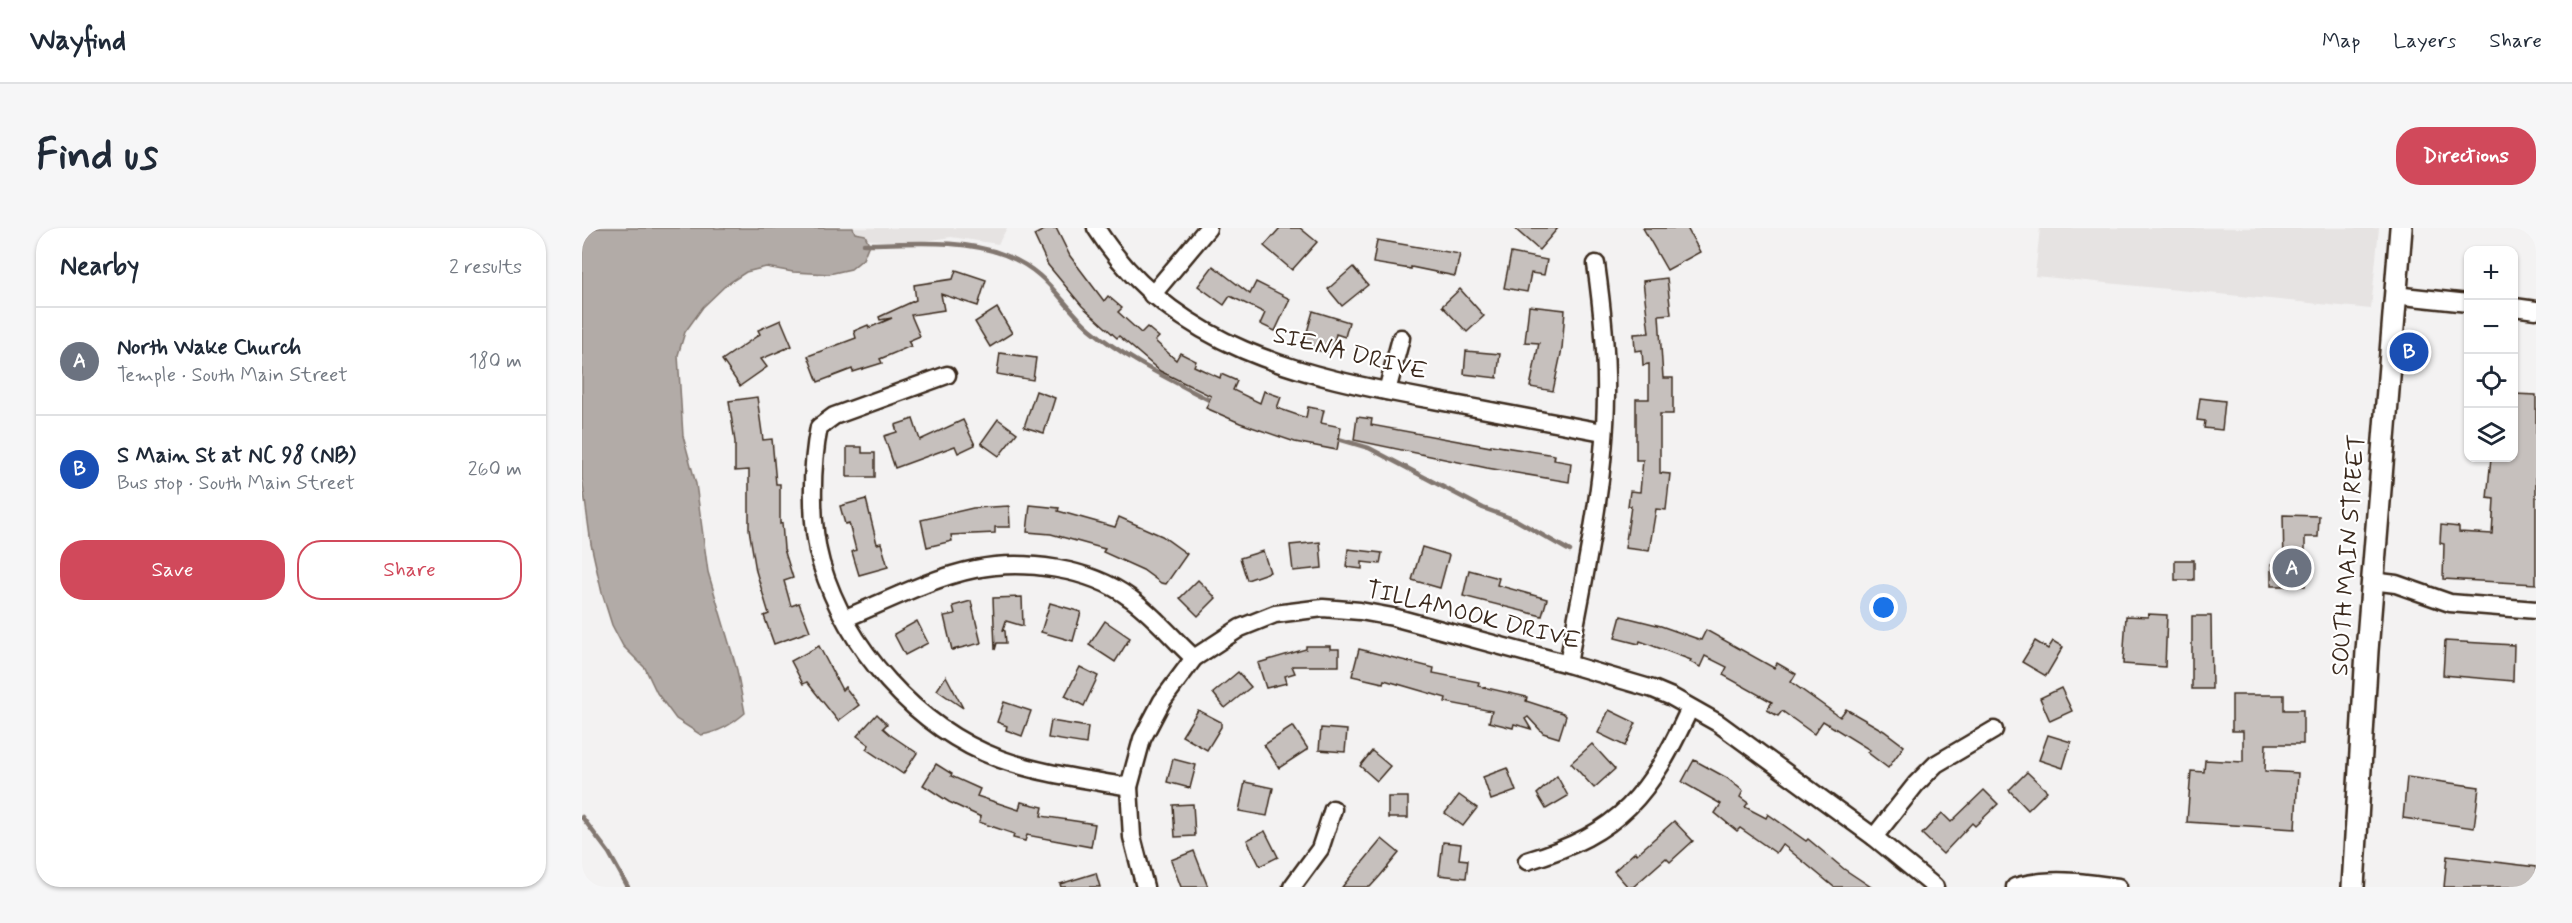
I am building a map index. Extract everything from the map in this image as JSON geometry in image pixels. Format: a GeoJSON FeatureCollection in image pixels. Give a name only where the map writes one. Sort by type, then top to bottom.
{"type":"FeatureCollection","features":[{"type":"Feature","properties":{"kind":"main road","name":"SOUTH MAIN STREET"},"geometry":{"type":"LineString","coordinates":[[2353,887],[2372,581],[2401,228]]}},
{"type":"Feature","properties":{"kind":"street","name":"SIENA DRIVE"},"geometry":{"type":"LineString","coordinates":[[1096,228],[1125,270],[1152,295],[1188,321],[1230,344],[1268,360],[1387,392],[1603,432]]}},
{"type":"Feature","properties":{"kind":"street"},"geometry":{"type":"LineString","coordinates":[[1152,295],[1208,228]]}},
{"type":"Feature","properties":{"kind":"street"},"geometry":{"type":"LineString","coordinates":[[1568,664],[1598,498],[1606,398],[1601,301],[1596,264]]}},
{"type":"Feature","properties":{"kind":"street"},"geometry":{"type":"LineString","coordinates":[[2394,296],[2464,303]]}},
{"type":"Feature","properties":{"kind":"street"},"geometry":{"type":"LineString","coordinates":[[2518,308],[2536,310]]}},
{"type":"Feature","properties":{"kind":"street"},"geometry":{"type":"LineString","coordinates":[[1387,392],[1401,338]]}},
{"type":"Feature","properties":{"kind":"street"},"geometry":{"type":"LineString","coordinates":[[946,375],[834,417],[819,427],[815,445],[814,471],[818,546],[833,596],[861,647],[885,679],[921,713],[962,741],[999,759],[1042,771],[1129,787]]}},
{"type":"Feature","properties":{"kind":"street"},"geometry":{"type":"LineString","coordinates":[[846,618],[934,582],[975,569],[1011,566],[1038,567],[1083,576],[1117,589],[1142,608],[1194,658]]}},
{"type":"Feature","properties":{"kind":"street"},"geometry":{"type":"LineString","coordinates":[[2372,581],[2396,584],[2450,603],[2536,610]]}},
{"type":"Feature","properties":{"kind":"street","name":"TILLAMOOK DRIVE"},"geometry":{"type":"LineString","coordinates":[[1145,887],[1132,837],[1129,787],[1142,740],[1162,701],[1194,658],[1240,628],[1275,614],[1323,608],[1360,610],[1393,617],[1568,664],[1653,689],[1672,697],[1718,723],[1874,837],[1935,887]]}},
{"type":"Feature","properties":{"kind":"street"},"geometry":{"type":"LineString","coordinates":[[1527,861],[1574,844],[1618,818],[1639,796],[1661,765],[1690,708]]}},
{"type":"Feature","properties":{"kind":"street"},"geometry":{"type":"LineString","coordinates":[[1874,837],[1916,784],[1936,764],[1994,730]]}},
{"type":"Feature","properties":{"kind":"street"},"geometry":{"type":"LineString","coordinates":[[1292,887],[1320,849],[1333,809]]}},
{"type":"Feature","properties":{"kind":"street"},"geometry":{"type":"LineString","coordinates":[[2015,887],[2028,883],[2081,882],[2118,887]]}},
{"type":"Feature","properties":{"kind":"shaded area"},"geometry":{"type":"Polygon","coordinates":[[[582,228],[853,228],[855,233],[865,235],[869,244],[863,259],[851,269],[829,274],[793,272],[766,267],[746,272],[726,285],[703,307],[685,332],[678,355],[683,436],[696,484],[708,572],[737,670],[745,713],[725,727],[707,734],[701,735],[676,719],[657,693],[645,668],[623,646],[612,625],[602,593],[591,544],[582,478],[582,228]]]}},
{"type":"Feature","properties":{"kind":"shaded area"},"geometry":{"type":"Polygon","coordinates":[[[853,228],[1007,228],[998,244],[951,237],[914,243],[859,239],[853,228]]]}},
{"type":"Feature","properties":{"kind":"shaded area"},"geometry":{"type":"Polygon","coordinates":[[[2040,228],[2379,228],[2371,309],[2035,276],[2040,228]]]}},
{"type":"Feature","properties":{"kind":"building"},"geometry":{"type":"Polygon","coordinates":[[[1048,228],[1056,228],[1070,256],[1104,301],[1108,296],[1122,308],[1118,312],[1141,333],[1147,327],[1159,337],[1155,341],[1176,360],[1180,353],[1196,361],[1194,366],[1220,378],[1221,374],[1237,381],[1233,390],[1260,403],[1264,391],[1281,397],[1277,408],[1306,418],[1308,407],[1324,410],[1321,423],[1341,427],[1337,450],[1295,442],[1240,423],[1206,408],[1211,396],[1160,371],[1119,336],[1117,338],[1082,306],[1048,265],[1034,235],[1048,228]]]}},
{"type":"Feature","properties":{"kind":"building"},"geometry":{"type":"Polygon","coordinates":[[[1280,228],[1300,228],[1317,242],[1292,270],[1264,246],[1280,228]]]}},
{"type":"Feature","properties":{"kind":"building"},"geometry":{"type":"Polygon","coordinates":[[[1514,228],[1558,228],[1539,250],[1514,228]]]}},
{"type":"Feature","properties":{"kind":"building"},"geometry":{"type":"Polygon","coordinates":[[[1643,228],[1687,228],[1700,252],[1667,270],[1643,228]]]}},
{"type":"Feature","properties":{"kind":"building"},"geometry":{"type":"Polygon","coordinates":[[[1377,240],[1460,254],[1455,276],[1411,267],[1411,269],[1373,263],[1377,240]]]}},
{"type":"Feature","properties":{"kind":"building"},"geometry":{"type":"Polygon","coordinates":[[[1511,253],[1547,260],[1544,275],[1531,273],[1527,292],[1504,288],[1511,253]]]}},
{"type":"Feature","properties":{"kind":"building"},"geometry":{"type":"Polygon","coordinates":[[[1213,266],[1250,294],[1256,282],[1290,299],[1275,331],[1260,324],[1265,313],[1230,296],[1224,305],[1198,286],[1213,266]]]}},
{"type":"Feature","properties":{"kind":"building"},"geometry":{"type":"Polygon","coordinates":[[[1353,267],[1368,285],[1342,306],[1328,289],[1353,267]]]}},
{"type":"Feature","properties":{"kind":"building"},"geometry":{"type":"Polygon","coordinates":[[[956,270],[986,280],[978,306],[941,294],[944,310],[911,315],[920,336],[908,341],[911,346],[880,359],[882,363],[853,372],[852,369],[818,382],[808,356],[856,338],[854,331],[868,325],[869,328],[892,318],[880,320],[879,317],[916,300],[914,285],[953,279],[956,270]]]}},
{"type":"Feature","properties":{"kind":"building"},"geometry":{"type":"Polygon","coordinates":[[[1667,278],[1671,314],[1659,315],[1663,378],[1673,378],[1673,414],[1660,414],[1660,473],[1670,474],[1666,510],[1656,509],[1649,551],[1625,548],[1631,506],[1628,506],[1630,491],[1640,492],[1643,460],[1636,460],[1636,399],[1649,399],[1649,364],[1643,365],[1642,350],[1635,351],[1634,334],[1649,333],[1643,281],[1667,278]]]}},
{"type":"Feature","properties":{"kind":"building"},"geometry":{"type":"Polygon","coordinates":[[[1460,289],[1484,316],[1467,332],[1442,306],[1460,289]]]}},
{"type":"Feature","properties":{"kind":"building"},"geometry":{"type":"Polygon","coordinates":[[[1529,306],[1565,310],[1562,349],[1553,391],[1530,387],[1539,343],[1525,342],[1529,306]]]}},
{"type":"Feature","properties":{"kind":"building"},"geometry":{"type":"Polygon","coordinates":[[[997,308],[1012,333],[990,347],[975,322],[997,308]]]}},
{"type":"Feature","properties":{"kind":"building"},"geometry":{"type":"Polygon","coordinates":[[[1313,311],[1349,322],[1345,337],[1336,334],[1331,354],[1303,346],[1313,311]]]}},
{"type":"Feature","properties":{"kind":"building"},"geometry":{"type":"Polygon","coordinates":[[[781,320],[792,346],[761,359],[767,367],[740,386],[722,360],[760,334],[758,330],[781,320]]]}},
{"type":"Feature","properties":{"kind":"building"},"geometry":{"type":"Polygon","coordinates":[[[1466,351],[1500,354],[1497,378],[1464,374],[1466,351]]]}},
{"type":"Feature","properties":{"kind":"building"},"geometry":{"type":"Polygon","coordinates":[[[1000,353],[1036,358],[1033,380],[997,374],[1000,353]]]}},
{"type":"Feature","properties":{"kind":"building"},"geometry":{"type":"Polygon","coordinates":[[[1036,391],[1055,398],[1044,433],[1024,427],[1036,391]]]}},
{"type":"Feature","properties":{"kind":"building"},"geometry":{"type":"Polygon","coordinates":[[[2518,394],[2536,395],[2536,584],[2443,579],[2444,544],[2440,543],[2441,525],[2459,527],[2459,532],[2492,534],[2494,499],[2487,498],[2491,462],[2518,462],[2518,394]]]}},
{"type":"Feature","properties":{"kind":"building"},"geometry":{"type":"Polygon","coordinates":[[[757,397],[763,440],[772,439],[776,484],[780,484],[780,524],[782,523],[784,549],[793,578],[784,581],[791,606],[799,603],[810,631],[774,644],[764,616],[769,614],[756,571],[749,529],[749,470],[735,471],[735,442],[729,401],[757,397]]]}},
{"type":"Feature","properties":{"kind":"building"},"geometry":{"type":"Polygon","coordinates":[[[2200,398],[2225,401],[2222,430],[2204,428],[2205,421],[2197,420],[2200,398]]]}},
{"type":"Feature","properties":{"kind":"building"},"geometry":{"type":"Polygon","coordinates":[[[1357,417],[1372,419],[1371,425],[1491,447],[1491,445],[1555,455],[1554,460],[1571,463],[1569,482],[1487,468],[1354,440],[1357,417]]]}},
{"type":"Feature","properties":{"kind":"building"},"geometry":{"type":"Polygon","coordinates":[[[913,419],[920,440],[963,420],[975,445],[958,453],[955,446],[895,468],[884,436],[897,432],[895,425],[913,419]]]}},
{"type":"Feature","properties":{"kind":"building"},"geometry":{"type":"Polygon","coordinates":[[[998,419],[1017,433],[999,456],[981,443],[998,419]]]}},
{"type":"Feature","properties":{"kind":"building"},"geometry":{"type":"Polygon","coordinates":[[[847,447],[862,447],[862,453],[875,453],[875,477],[847,477],[847,447]]]}},
{"type":"Feature","properties":{"kind":"building"},"geometry":{"type":"Polygon","coordinates":[[[866,499],[877,544],[881,543],[888,567],[859,575],[852,552],[856,550],[849,523],[845,524],[840,506],[866,499]]]}},
{"type":"Feature","properties":{"kind":"building"},"geometry":{"type":"Polygon","coordinates":[[[1030,505],[1059,508],[1058,511],[1115,527],[1119,517],[1162,536],[1187,554],[1166,584],[1161,583],[1143,570],[1103,552],[1105,549],[1051,534],[1027,532],[1030,505]]]}},
{"type":"Feature","properties":{"kind":"building"},"geometry":{"type":"Polygon","coordinates":[[[1009,506],[1010,527],[995,527],[995,533],[951,535],[952,541],[927,547],[921,520],[973,508],[1009,506]]]}},
{"type":"Feature","properties":{"kind":"building"},"geometry":{"type":"Polygon","coordinates":[[[2283,515],[2319,516],[2318,537],[2305,537],[2305,586],[2271,586],[2271,564],[2284,564],[2283,515]]]}},
{"type":"Feature","properties":{"kind":"building"},"geometry":{"type":"Polygon","coordinates":[[[1320,542],[1322,568],[1293,571],[1290,545],[1320,542]]]}},
{"type":"Feature","properties":{"kind":"building"},"geometry":{"type":"Polygon","coordinates":[[[1422,547],[1449,555],[1440,588],[1412,580],[1422,547]]]}},
{"type":"Feature","properties":{"kind":"building"},"geometry":{"type":"Polygon","coordinates":[[[1348,549],[1382,553],[1380,564],[1362,562],[1362,569],[1346,567],[1348,549]]]}},
{"type":"Feature","properties":{"kind":"building"},"geometry":{"type":"Polygon","coordinates":[[[1263,551],[1270,572],[1247,580],[1240,558],[1263,551]]]}},
{"type":"Feature","properties":{"kind":"building"},"geometry":{"type":"Polygon","coordinates":[[[2175,560],[2194,560],[2194,580],[2175,580],[2175,560]]]}},
{"type":"Feature","properties":{"kind":"building"},"geometry":{"type":"Polygon","coordinates":[[[1469,570],[1499,578],[1497,585],[1547,599],[1542,616],[1463,596],[1469,570]]]}},
{"type":"Feature","properties":{"kind":"building"},"geometry":{"type":"Polygon","coordinates":[[[1198,580],[1216,598],[1198,616],[1180,598],[1198,580]]]}},
{"type":"Feature","properties":{"kind":"building"},"geometry":{"type":"Polygon","coordinates":[[[1022,597],[1023,626],[1006,621],[1003,630],[1006,643],[997,643],[995,650],[993,598],[1022,597]]]}},
{"type":"Feature","properties":{"kind":"building"},"geometry":{"type":"Polygon","coordinates":[[[971,601],[981,643],[952,650],[944,616],[955,614],[953,606],[971,601]]]}},
{"type":"Feature","properties":{"kind":"building"},"geometry":{"type":"Polygon","coordinates":[[[1050,603],[1081,612],[1073,641],[1041,632],[1050,603]]]}},
{"type":"Feature","properties":{"kind":"building"},"geometry":{"type":"Polygon","coordinates":[[[2148,614],[2167,615],[2165,667],[2123,664],[2126,616],[2148,617],[2148,614]]]}},
{"type":"Feature","properties":{"kind":"building"},"geometry":{"type":"Polygon","coordinates":[[[1621,616],[1661,626],[1701,640],[1706,630],[1774,668],[1777,663],[1796,674],[1791,682],[1840,717],[1846,709],[1884,731],[1904,746],[1888,768],[1867,752],[1870,750],[1823,721],[1814,734],[1782,711],[1778,716],[1767,710],[1772,702],[1723,675],[1727,667],[1705,656],[1700,667],[1690,662],[1691,660],[1640,641],[1639,644],[1615,638],[1621,616]]]}},
{"type":"Feature","properties":{"kind":"building"},"geometry":{"type":"Polygon","coordinates":[[[2192,616],[2211,616],[2212,689],[2192,689],[2192,616]]]}},
{"type":"Feature","properties":{"kind":"building"},"geometry":{"type":"Polygon","coordinates":[[[917,621],[928,643],[905,655],[894,634],[917,621]]]}},
{"type":"Feature","properties":{"kind":"building"},"geometry":{"type":"Polygon","coordinates":[[[1105,621],[1130,638],[1115,662],[1089,645],[1105,621]]]}},
{"type":"Feature","properties":{"kind":"building"},"geometry":{"type":"Polygon","coordinates":[[[2035,641],[2048,649],[2053,641],[2063,647],[2046,676],[2022,662],[2035,641]]]}},
{"type":"Feature","properties":{"kind":"building"},"geometry":{"type":"Polygon","coordinates":[[[2445,641],[2514,645],[2513,681],[2443,675],[2445,641]]]}},
{"type":"Feature","properties":{"kind":"building"},"geometry":{"type":"Polygon","coordinates":[[[819,646],[842,690],[845,687],[859,705],[838,721],[807,682],[803,684],[791,661],[819,646]]]}},
{"type":"Feature","properties":{"kind":"building"},"geometry":{"type":"Polygon","coordinates":[[[1306,646],[1330,646],[1330,649],[1339,649],[1339,666],[1292,666],[1295,673],[1285,676],[1287,683],[1266,688],[1258,663],[1306,649],[1306,646]]]}},
{"type":"Feature","properties":{"kind":"building"},"geometry":{"type":"Polygon","coordinates":[[[1359,649],[1434,668],[1433,673],[1479,682],[1478,686],[1527,697],[1526,701],[1563,713],[1566,716],[1559,738],[1543,733],[1528,717],[1525,719],[1531,729],[1514,724],[1513,728],[1489,722],[1492,711],[1445,702],[1446,698],[1384,680],[1383,683],[1352,676],[1359,649]]]}},
{"type":"Feature","properties":{"kind":"building"},"geometry":{"type":"Polygon","coordinates":[[[1080,667],[1098,676],[1084,706],[1065,696],[1080,667]]]}},
{"type":"Feature","properties":{"kind":"building"},"geometry":{"type":"Polygon","coordinates":[[[1238,672],[1251,687],[1225,708],[1213,693],[1238,672]]]}},
{"type":"Feature","properties":{"kind":"building"},"geometry":{"type":"Polygon","coordinates":[[[946,676],[963,708],[937,690],[946,676]]]}},
{"type":"Feature","properties":{"kind":"building"},"geometry":{"type":"Polygon","coordinates":[[[2061,688],[2072,711],[2050,721],[2040,698],[2061,688]]]}},
{"type":"Feature","properties":{"kind":"building"},"geometry":{"type":"Polygon","coordinates":[[[2232,695],[2284,695],[2284,710],[2303,710],[2303,744],[2266,744],[2265,771],[2298,773],[2295,829],[2187,822],[2191,771],[2204,772],[2205,760],[2243,762],[2243,731],[2232,731],[2232,695]]]}},
{"type":"Feature","properties":{"kind":"building"},"geometry":{"type":"Polygon","coordinates":[[[1004,702],[1031,711],[1022,736],[1006,730],[1007,726],[997,722],[1004,702]]]}},
{"type":"Feature","properties":{"kind":"building"},"geometry":{"type":"Polygon","coordinates":[[[1198,710],[1221,722],[1221,727],[1207,750],[1182,736],[1198,710]]]}},
{"type":"Feature","properties":{"kind":"building"},"geometry":{"type":"Polygon","coordinates":[[[1609,710],[1636,723],[1625,746],[1598,733],[1609,710]]]}},
{"type":"Feature","properties":{"kind":"building"},"geometry":{"type":"Polygon","coordinates":[[[877,714],[887,724],[883,728],[917,753],[903,774],[866,749],[869,745],[857,736],[877,714]]]}},
{"type":"Feature","properties":{"kind":"building"},"geometry":{"type":"Polygon","coordinates":[[[1051,721],[1088,727],[1086,744],[1048,738],[1051,721]]]}},
{"type":"Feature","properties":{"kind":"building"},"geometry":{"type":"Polygon","coordinates":[[[1293,726],[1308,749],[1279,768],[1264,745],[1293,726]]]}},
{"type":"Feature","properties":{"kind":"building"},"geometry":{"type":"Polygon","coordinates":[[[1321,728],[1347,730],[1345,752],[1319,750],[1321,728]]]}},
{"type":"Feature","properties":{"kind":"building"},"geometry":{"type":"Polygon","coordinates":[[[2048,735],[2071,742],[2063,768],[2039,760],[2048,735]]]}},
{"type":"Feature","properties":{"kind":"building"},"geometry":{"type":"Polygon","coordinates":[[[1592,744],[1615,769],[1594,788],[1571,763],[1592,744]]]}},
{"type":"Feature","properties":{"kind":"building"},"geometry":{"type":"Polygon","coordinates":[[[1372,751],[1390,766],[1377,781],[1360,766],[1372,751]]]}},
{"type":"Feature","properties":{"kind":"building"},"geometry":{"type":"Polygon","coordinates":[[[1173,759],[1196,765],[1190,788],[1167,782],[1173,759]]]}},
{"type":"Feature","properties":{"kind":"building"},"geometry":{"type":"Polygon","coordinates":[[[1694,760],[1727,778],[1743,791],[1740,797],[1748,803],[1745,807],[1766,818],[1768,814],[1806,841],[1808,839],[1844,869],[1871,887],[1834,887],[1782,844],[1776,853],[1740,828],[1737,831],[1715,813],[1721,804],[1682,782],[1694,760]]]}},
{"type":"Feature","properties":{"kind":"building"},"geometry":{"type":"Polygon","coordinates":[[[936,764],[952,774],[951,776],[980,789],[977,796],[1019,810],[1021,802],[1043,807],[1041,816],[1095,824],[1091,847],[1027,835],[1025,841],[1013,838],[1014,834],[979,822],[981,817],[949,802],[923,785],[936,764]]]}},
{"type":"Feature","properties":{"kind":"building"},"geometry":{"type":"Polygon","coordinates":[[[1507,768],[1516,791],[1491,800],[1483,777],[1507,768]]]}},
{"type":"Feature","properties":{"kind":"building"},"geometry":{"type":"Polygon","coordinates":[[[2027,772],[2047,791],[2028,810],[2009,790],[2027,772]]]}},
{"type":"Feature","properties":{"kind":"building"},"geometry":{"type":"Polygon","coordinates":[[[1557,776],[1568,796],[1546,809],[1537,794],[1557,776]]]}},
{"type":"Feature","properties":{"kind":"building"},"geometry":{"type":"Polygon","coordinates":[[[2407,777],[2479,787],[2474,828],[2403,818],[2407,777]]]}},
{"type":"Feature","properties":{"kind":"building"},"geometry":{"type":"Polygon","coordinates":[[[1245,782],[1273,788],[1267,816],[1239,811],[1245,782]]]}},
{"type":"Feature","properties":{"kind":"building"},"geometry":{"type":"Polygon","coordinates":[[[1984,790],[1998,804],[1975,826],[1972,823],[1943,854],[1922,834],[1942,813],[1951,822],[1984,790]]]}},
{"type":"Feature","properties":{"kind":"building"},"geometry":{"type":"Polygon","coordinates":[[[1459,795],[1477,808],[1463,826],[1445,813],[1459,795]]]}},
{"type":"Feature","properties":{"kind":"building"},"geometry":{"type":"Polygon","coordinates":[[[1388,797],[1408,797],[1408,818],[1388,818],[1388,797]]]}},
{"type":"Feature","properties":{"kind":"building"},"geometry":{"type":"Polygon","coordinates":[[[1193,804],[1195,836],[1175,837],[1173,805],[1193,804]]]}},
{"type":"Feature","properties":{"kind":"building"},"geometry":{"type":"Polygon","coordinates":[[[1674,821],[1693,841],[1670,862],[1666,858],[1633,887],[1628,887],[1614,871],[1674,821]]]}},
{"type":"Feature","properties":{"kind":"building"},"geometry":{"type":"Polygon","coordinates":[[[1265,831],[1278,857],[1260,866],[1247,840],[1265,831]]]}},
{"type":"Feature","properties":{"kind":"building"},"geometry":{"type":"Polygon","coordinates":[[[1382,839],[1399,853],[1380,876],[1370,887],[1342,887],[1382,839]]]}},
{"type":"Feature","properties":{"kind":"building"},"geometry":{"type":"Polygon","coordinates":[[[1443,842],[1461,844],[1459,859],[1468,860],[1466,878],[1439,875],[1443,842]]]}},
{"type":"Feature","properties":{"kind":"building"},"geometry":{"type":"Polygon","coordinates":[[[1194,851],[1208,887],[1181,887],[1171,860],[1194,851]]]}},
{"type":"Feature","properties":{"kind":"building"},"geometry":{"type":"Polygon","coordinates":[[[2447,856],[2536,867],[2536,887],[2444,887],[2447,856]]]}},
{"type":"Feature","properties":{"kind":"building"},"geometry":{"type":"Polygon","coordinates":[[[1096,873],[1100,887],[1061,887],[1060,884],[1096,873]]]}},
{"type":"Feature","properties":{"kind":"waterway"},"geometry":{"type":"LineString","coordinates":[[864,244],[953,244],[1005,255],[1020,262],[1043,279],[1079,319],[1118,350],[1213,402]]}},
{"type":"Feature","properties":{"kind":"waterway"},"geometry":{"type":"LineString","coordinates":[[1335,438],[1369,448],[1483,508],[1516,520],[1570,551]]}},
{"type":"Feature","properties":{"kind":"waterway"},"geometry":{"type":"LineString","coordinates":[[582,817],[609,853],[628,887]]}},
{"type":"Feature","properties":{"kind":"place","name":"S Main St at NC 98 (NB)"},"geometry":{"type":"Point","coordinates":[2409,352]}},
{"type":"Feature","properties":{"kind":"place","name":"North Wake Church"},"geometry":{"type":"Point","coordinates":[2292,568]}}]}
